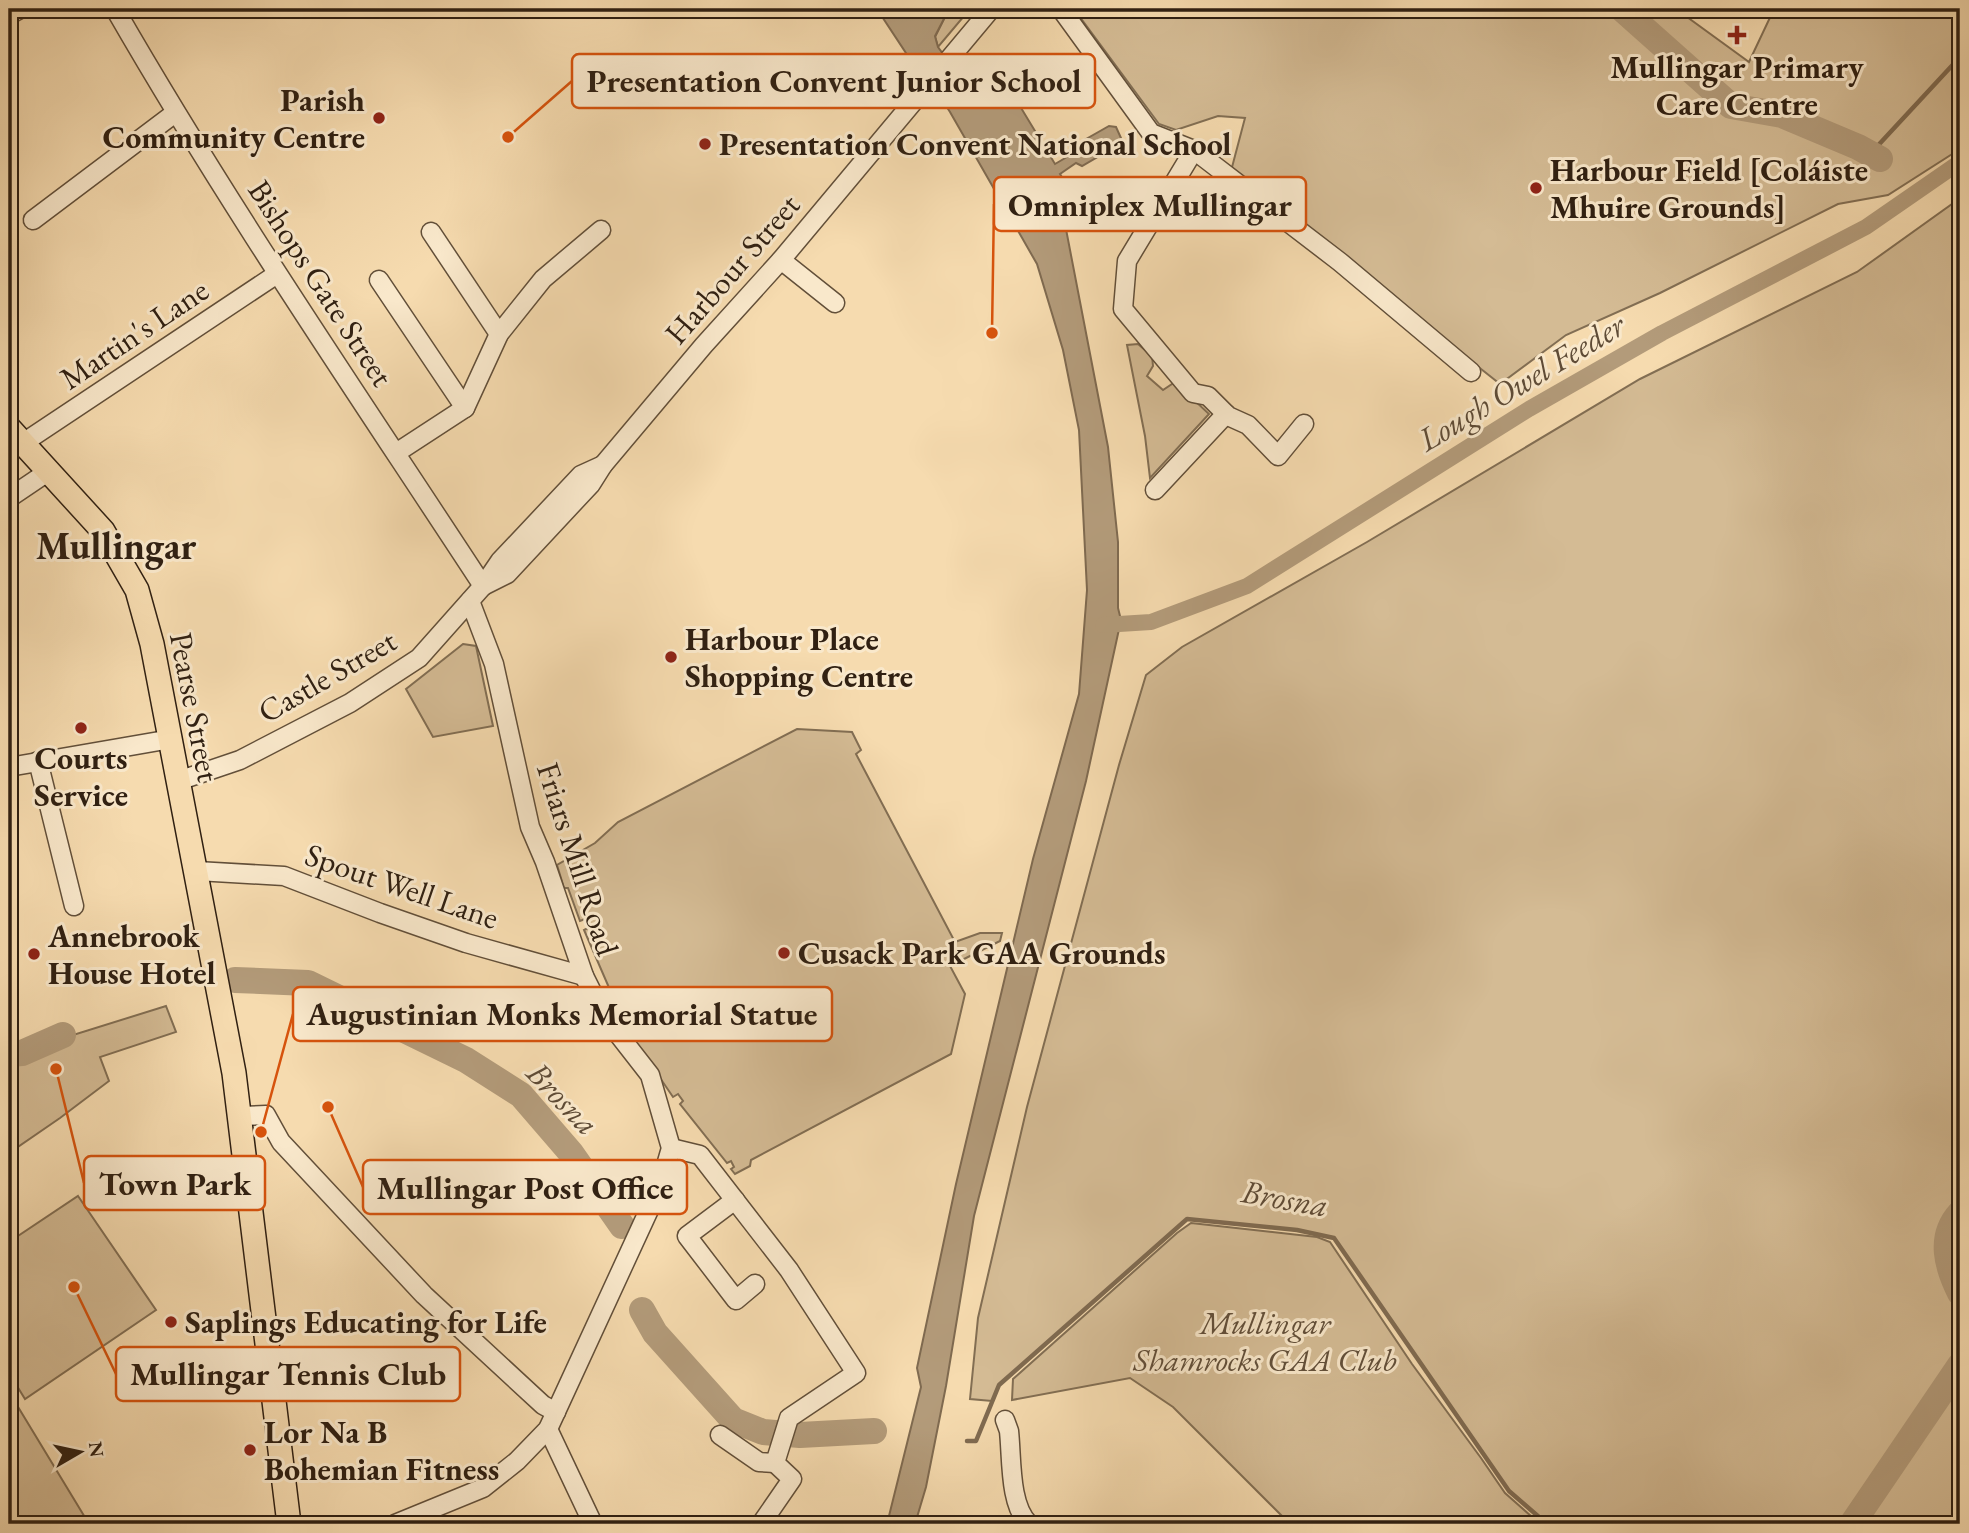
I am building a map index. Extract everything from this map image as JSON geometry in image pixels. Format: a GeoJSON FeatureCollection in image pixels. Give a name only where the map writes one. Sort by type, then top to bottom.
{"type":"FeatureCollection","features":[{"type":"Feature","properties":{"kind":"main road","name":"Pearse Street"},"geometry":{"type":"LineString","coordinates":[[16,435],[103,531],[137,590],[152,644],[218,982],[240,1116],[289,1524]]}},
{"type":"Feature","properties":{"kind":"street"},"geometry":{"type":"LineString","coordinates":[[9,15],[20,9]]}},
{"type":"Feature","properties":{"kind":"street","name":"Bishops Gate Street"},"geometry":{"type":"LineString","coordinates":[[115,9],[175,113],[240,211],[277,274],[483,586]]}},
{"type":"Feature","properties":{"kind":"street","name":"Harbour Street"},"geometry":{"type":"LineString","coordinates":[[483,586],[507,574],[591,484],[603,465],[781,260],[991,9]]}},
{"type":"Feature","properties":{"kind":"street"},"geometry":{"type":"LineString","coordinates":[[1061,9],[1151,134],[1194,150],[1340,262],[1471,372]]}},
{"type":"Feature","properties":{"kind":"street"},"geometry":{"type":"LineString","coordinates":[[33,220],[175,113]]}},
{"type":"Feature","properties":{"kind":"street"},"geometry":{"type":"LineString","coordinates":[[1194,150],[1127,261],[1123,309],[1194,393],[1208,396],[1226,414],[1248,425],[1278,456],[1304,424]]}},
{"type":"Feature","properties":{"kind":"street"},"geometry":{"type":"LineString","coordinates":[[396,453],[464,408],[499,334],[543,279],[601,230]]}},
{"type":"Feature","properties":{"kind":"street"},"geometry":{"type":"LineString","coordinates":[[431,232],[499,334]]}},
{"type":"Feature","properties":{"kind":"street"},"geometry":{"type":"LineString","coordinates":[[781,260],[835,303]]}},
{"type":"Feature","properties":{"kind":"street","name":"Martin's Lane"},"geometry":{"type":"LineString","coordinates":[[16,435],[277,274]]}},
{"type":"Feature","properties":{"kind":"street"},"geometry":{"type":"LineString","coordinates":[[379,280],[464,408]]}},
{"type":"Feature","properties":{"kind":"street"},"geometry":{"type":"LineString","coordinates":[[1155,490],[1226,414]]}},
{"type":"Feature","properties":{"kind":"street"},"geometry":{"type":"LineString","coordinates":[[9,498],[49,471]]}},
{"type":"Feature","properties":{"kind":"street","name":"Castle Street"},"geometry":{"type":"LineString","coordinates":[[178,781],[240,760],[350,703],[419,658],[483,586]]}},
{"type":"Feature","properties":{"kind":"street","name":"Friars Mill Road"},"geometry":{"type":"LineString","coordinates":[[470,601],[494,664],[530,827],[545,862],[584,976],[604,1016],[650,1075],[671,1149]]}},
{"type":"Feature","properties":{"kind":"street"},"geometry":{"type":"LineString","coordinates":[[9,767],[171,738]]}},
{"type":"Feature","properties":{"kind":"street"},"geometry":{"type":"LineString","coordinates":[[38,761],[74,906]]}},
{"type":"Feature","properties":{"kind":"street","name":"Spout Well Lane"},"geometry":{"type":"LineString","coordinates":[[197,871],[284,876],[466,943],[584,976]]}},
{"type":"Feature","properties":{"kind":"street"},"geometry":{"type":"LineString","coordinates":[[240,1116],[266,1115],[281,1142],[424,1295],[543,1405],[552,1420],[593,1524]]}},
{"type":"Feature","properties":{"kind":"street"},"geometry":{"type":"LineString","coordinates":[[395,1524],[484,1488],[517,1461],[552,1420],[660,1186],[671,1149],[700,1155],[789,1270],[856,1373],[789,1418],[775,1463]]}},
{"type":"Feature","properties":{"kind":"street"},"geometry":{"type":"LineString","coordinates":[[735,1200],[687,1236],[736,1300],[755,1284]]}},
{"type":"Feature","properties":{"kind":"street"},"geometry":{"type":"LineString","coordinates":[[1005,1420],[1009,1430],[1016,1504],[1029,1524]]}},
{"type":"Feature","properties":{"kind":"street"},"geometry":{"type":"LineString","coordinates":[[720,1435],[759,1461],[775,1463],[792,1479],[761,1524]]}},
{"type":"Feature","properties":{"kind":"green space"},"geometry":{"type":"Polygon","coordinates":[[[949,9],[970,9],[938,47],[935,37],[949,9]]]}},
{"type":"Feature","properties":{"kind":"green space","name":"Harbour Field [Coláiste Mhuire Grounds]"},"geometry":{"type":"Polygon","coordinates":[[[1074,9],[1676,9],[1749,62],[1774,9],[1960,9],[1960,149],[1888,195],[1838,204],[1660,293],[1566,335],[1500,384],[1231,171],[1245,118],[1218,116],[1176,130],[1159,124],[1074,9]]]}},
{"type":"Feature","properties":{"kind":"green space"},"geometry":{"type":"Polygon","coordinates":[[[1952,204],[1960,210],[1960,1524],[1547,1524],[1509,1491],[1334,1238],[1297,1230],[1187,1219],[999,1385],[992,1401],[970,1399],[978,1318],[1027,1107],[1119,765],[1146,675],[1182,647],[1367,542],[1640,379],[1857,272],[1952,204]]]}},
{"type":"Feature","properties":{"kind":"green space"},"geometry":{"type":"Polygon","coordinates":[[[1138,344],[1152,356],[1153,366],[1147,376],[1163,390],[1175,382],[1209,414],[1150,478],[1145,436],[1127,345],[1138,344]]]}},
{"type":"Feature","properties":{"kind":"green space"},"geometry":{"type":"Polygon","coordinates":[[[463,644],[476,646],[493,726],[433,737],[406,689],[463,644]]]}},
{"type":"Feature","properties":{"kind":"green space","name":"Cusack Park GAA Grounds"},"geometry":{"type":"Polygon","coordinates":[[[797,729],[852,732],[861,750],[856,754],[955,942],[980,933],[1002,933],[1000,941],[950,966],[965,994],[951,1054],[751,1160],[750,1166],[735,1174],[731,1169],[734,1167],[731,1161],[727,1163],[680,1104],[683,1101],[678,1094],[673,1097],[624,1025],[629,1021],[624,1012],[620,1013],[584,930],[588,928],[585,919],[580,921],[568,888],[564,888],[557,865],[595,843],[618,822],[797,729]]]}},
{"type":"Feature","properties":{"kind":"green space"},"geometry":{"type":"Polygon","coordinates":[[[166,1006],[176,1032],[100,1057],[109,1081],[9,1153],[9,1055],[166,1006]]]}},
{"type":"Feature","properties":{"kind":"green space"},"geometry":{"type":"Polygon","coordinates":[[[78,1196],[156,1310],[25,1399],[9,1373],[9,1242],[78,1196]]]}},
{"type":"Feature","properties":{"kind":"green space","name":"Mullingar Shamrocks GAA Club"},"geometry":{"type":"Polygon","coordinates":[[[1191,1223],[1317,1237],[1330,1242],[1412,1364],[1505,1493],[1540,1524],[1290,1524],[1173,1407],[1130,1378],[1012,1400],[1013,1379],[1191,1223]]]}},
{"type":"Feature","properties":{"kind":"green space"},"geometry":{"type":"Polygon","coordinates":[[[9,1392],[89,1524],[13,1524],[9,1517],[9,1392]]]}},
{"type":"Feature","properties":{"kind":"shaded area"},"geometry":{"type":"Polygon","coordinates":[[[877,9],[949,9],[935,36],[938,47],[961,78],[966,80],[979,77],[995,65],[1055,164],[1072,154],[1072,147],[1109,126],[1116,127],[1121,138],[1118,145],[1082,166],[1076,163],[1060,174],[1083,210],[1065,224],[1108,447],[1118,542],[1118,608],[1121,620],[1086,781],[974,1216],[946,1386],[926,1487],[915,1524],[887,1524],[921,1387],[917,1368],[956,1184],[1033,859],[1079,694],[1087,590],[1079,430],[1063,350],[1037,264],[950,112],[877,9]]]}},
{"type":"Feature","properties":{"kind":"waterway","name":"Brosna"},"geometry":{"type":"LineString","coordinates":[[1622,9],[1731,106],[1782,115],[1880,159]]}},
{"type":"Feature","properties":{"kind":"waterway"},"geometry":{"type":"LineString","coordinates":[[1871,153],[1960,57]]}},
{"type":"Feature","properties":{"kind":"waterway","name":"Lough Owel Feeder"},"geometry":{"type":"LineString","coordinates":[[1103,625],[1151,622],[1247,586],[1529,409],[1662,333],[1866,227],[1960,162]]}},
{"type":"Feature","properties":{"kind":"waterway","name":"Brosna"},"geometry":{"type":"LineString","coordinates":[[235,980],[308,983],[466,1060],[521,1095],[571,1153],[622,1226]]}},
{"type":"Feature","properties":{"kind":"waterway","name":"Brosna"},"geometry":{"type":"LineString","coordinates":[[9,1054],[22,1053],[63,1035]]}},
{"type":"Feature","properties":{"kind":"waterway"},"geometry":{"type":"LineString","coordinates":[[1960,1213],[1953,1222],[1947,1242],[1948,1263],[1960,1293]]}},
{"type":"Feature","properties":{"kind":"waterway","name":"Brosna"},"geometry":{"type":"LineString","coordinates":[[967,1441],[976,1441],[999,1385],[1187,1219],[1297,1230],[1334,1238],[1509,1491],[1547,1524]]}},
{"type":"Feature","properties":{"kind":"waterway","name":"Brosna"},"geometry":{"type":"LineString","coordinates":[[642,1310],[655,1333],[733,1420],[763,1432],[800,1435],[874,1431]]}},
{"type":"Feature","properties":{"kind":"waterway"},"geometry":{"type":"LineString","coordinates":[[1852,1524],[1960,1365]]}},
{"type":"Feature","properties":{"kind":"place","name":"Mullingar Primary Care Centre"},"geometry":{"type":"Point","coordinates":[1737,35]}},
{"type":"Feature","properties":{"kind":"place","name":"Parish Community Centre"},"geometry":{"type":"Point","coordinates":[379,118]}},
{"type":"Feature","properties":{"kind":"place","name":"Presentation Convent Junior School"},"geometry":{"type":"Point","coordinates":[508,137]}},
{"type":"Feature","properties":{"kind":"place","name":"Presentation Convent National School"},"geometry":{"type":"Point","coordinates":[705,144]}},
{"type":"Feature","properties":{"kind":"place","name":"Harbour Field [Coláiste Mhuire Grounds]"},"geometry":{"type":"Point","coordinates":[1536,188]}},
{"type":"Feature","properties":{"kind":"place","name":"Omniplex Mullingar"},"geometry":{"type":"Point","coordinates":[992,333]}},
{"type":"Feature","properties":{"kind":"place","name":"Harbour Place Shopping Centre"},"geometry":{"type":"Point","coordinates":[671,657]}},
{"type":"Feature","properties":{"kind":"place","name":"Courts Service"},"geometry":{"type":"Point","coordinates":[81,728]}},
{"type":"Feature","properties":{"kind":"place","name":"Cusack Park GAA Grounds"},"geometry":{"type":"Point","coordinates":[784,953]}},
{"type":"Feature","properties":{"kind":"place","name":"Annebrook House Hotel"},"geometry":{"type":"Point","coordinates":[34,954]}},
{"type":"Feature","properties":{"kind":"place","name":"Town Park"},"geometry":{"type":"Point","coordinates":[56,1069]}},
{"type":"Feature","properties":{"kind":"place","name":"Mullingar Post Office"},"geometry":{"type":"Point","coordinates":[328,1107]}},
{"type":"Feature","properties":{"kind":"place","name":"Augustinian Monks Memorial Statue"},"geometry":{"type":"Point","coordinates":[261,1132]}},
{"type":"Feature","properties":{"kind":"place","name":"Mullingar Tennis Club"},"geometry":{"type":"Point","coordinates":[74,1287]}},
{"type":"Feature","properties":{"kind":"place","name":"Saplings Educating for Life"},"geometry":{"type":"Point","coordinates":[171,1322]}},
{"type":"Feature","properties":{"kind":"place","name":"Lor Na B Bohemian Fitness"},"geometry":{"type":"Point","coordinates":[250,1450]}},
{"type":"Feature","properties":{"kind":"district","name":"Mullingar"},"geometry":{"type":"Point","coordinates":[116,545]}}]}
